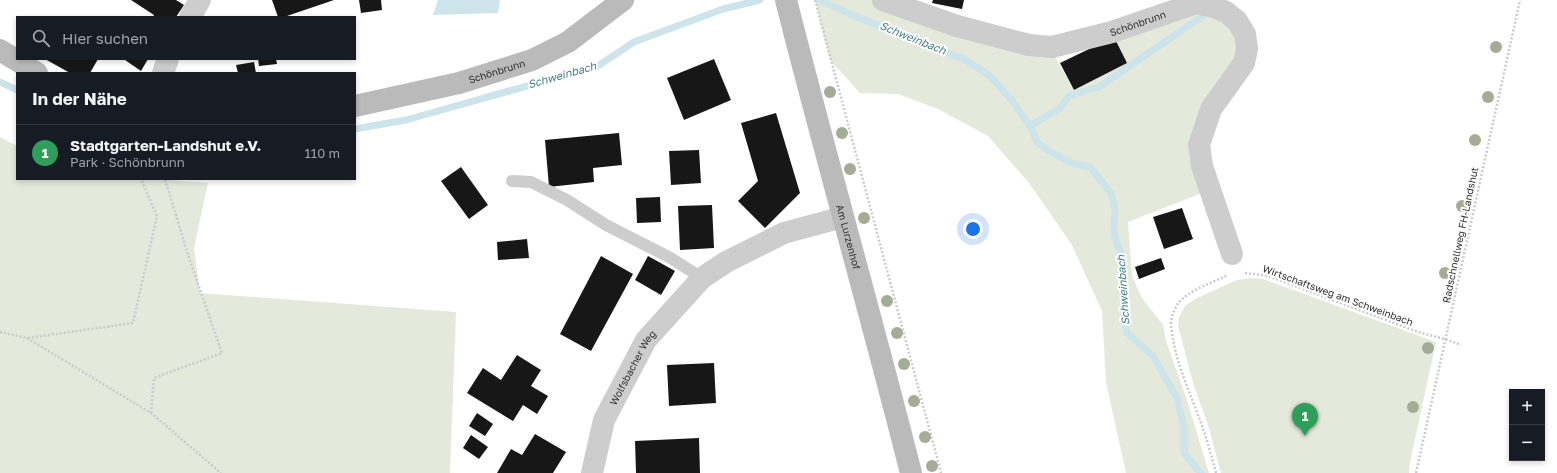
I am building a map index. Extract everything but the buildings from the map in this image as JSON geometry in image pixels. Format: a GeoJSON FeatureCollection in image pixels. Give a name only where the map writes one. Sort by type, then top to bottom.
{"type":"FeatureCollection","features":[{"type":"Feature","properties":{"kind":"street"},"geometry":{"type":"LineString","coordinates":[[191,16],[200,0]]}},
{"type":"Feature","properties":{"kind":"street","name":"Schönbrunn"},"geometry":{"type":"LineString","coordinates":[[356,106],[459,83],[532,60],[568,42],[623,0]]}},
{"type":"Feature","properties":{"kind":"street","name":"Schönbrunn"},"geometry":{"type":"LineString","coordinates":[[883,0],[957,26],[1028,45],[1052,47],[1112,32],[1196,3],[1226,12],[1238,20],[1245,34],[1247,50],[1244,63],[1211,109],[1199,145],[1202,166],[1235,267]]}},
{"type":"Feature","properties":{"kind":"street","name":"Am Lurzenhof"},"geometry":{"type":"LineString","coordinates":[[788,10],[842,217],[873,322],[912,473]]}},
{"type":"Feature","properties":{"kind":"street"},"geometry":{"type":"LineString","coordinates":[[0,50],[16,60]]}},
{"type":"Feature","properties":{"kind":"street"},"geometry":{"type":"LineString","coordinates":[[16,60],[35,72]]}},
{"type":"Feature","properties":{"kind":"street"},"geometry":{"type":"LineString","coordinates":[[163,72],[168,60]]}},
{"type":"Feature","properties":{"kind":"street","name":"Wolfsbacher Weg"},"geometry":{"type":"LineString","coordinates":[[592,473],[604,420],[646,340],[702,278],[726,262],[784,233],[842,217]]}},
{"type":"Feature","properties":{"kind":"lane"},"geometry":{"type":"LineString","coordinates":[[512,181],[531,182],[567,200],[606,224],[669,257],[702,278]]}},
{"type":"Feature","properties":{"kind":"path"},"geometry":{"type":"LineString","coordinates":[[815,0],[941,473]]}},
{"type":"Feature","properties":{"kind":"path","name":"Radschnellweg FH-Landshut"},"geometry":{"type":"LineString","coordinates":[[1416,473],[1520,0]]}},
{"type":"Feature","properties":{"kind":"path"},"geometry":{"type":"LineString","coordinates":[[28,338],[133,323],[156,216],[141,180]]}},
{"type":"Feature","properties":{"kind":"path"},"geometry":{"type":"LineString","coordinates":[[151,413],[154,378],[222,353],[189,258],[165,180]]}},
{"type":"Feature","properties":{"kind":"path"},"geometry":{"type":"LineString","coordinates":[[1216,473],[1204,430],[1175,347],[1171,322],[1173,313],[1179,303],[1235,267]]}},
{"type":"Feature","properties":{"kind":"path","name":"Wirtschaftsweg am Schweinbach"},"geometry":{"type":"LineString","coordinates":[[1235,267],[1252,273],[1268,276],[1418,332],[1461,345]]}},
{"type":"Feature","properties":{"kind":"path"},"geometry":{"type":"LineString","coordinates":[[0,332],[28,338],[151,413],[220,473]]}},
{"type":"Feature","properties":{"kind":"shaded area"},"geometry":{"type":"Polygon","coordinates":[[[815,0],[883,0],[1054,55],[1074,90],[1127,63],[1114,37],[1196,3],[1245,34],[1205,126],[1210,190],[1128,222],[1132,276],[1142,298],[1163,325],[1166,341],[1186,397],[1209,473],[1126,473],[1106,382],[1102,311],[1072,245],[1029,183],[988,136],[938,109],[898,94],[860,93],[830,60],[815,0]]]}},
{"type":"Feature","properties":{"kind":"shaded area"},"geometry":{"type":"Polygon","coordinates":[[[0,137],[16,145],[16,180],[170,180],[208,183],[194,248],[200,293],[456,312],[450,473],[0,473],[0,137]]]}},
{"type":"Feature","properties":{"kind":"shaded area"},"geometry":{"type":"Polygon","coordinates":[[[1250,278],[1263,279],[1436,342],[1409,467],[1409,473],[1221,473],[1208,425],[1194,386],[1178,326],[1179,317],[1185,306],[1195,299],[1237,280],[1250,278]]]}},
{"type":"Feature","properties":{"kind":"water"},"geometry":{"type":"Polygon","coordinates":[[[438,0],[500,0],[498,13],[433,15],[438,0]]]}},
{"type":"Feature","properties":{"kind":"waterway","name":"Schweinbach"},"geometry":{"type":"LineString","coordinates":[[356,129],[406,120],[598,66],[634,42],[723,9],[760,0]]}},
{"type":"Feature","properties":{"kind":"waterway","name":"Schweinbach"},"geometry":{"type":"LineString","coordinates":[[819,0],[963,59],[989,75],[1010,98],[1030,126],[1038,143],[1049,151],[1072,163],[1090,167],[1111,193],[1115,209],[1114,232],[1117,245],[1123,256],[1123,310],[1127,333],[1153,356],[1177,398],[1184,427],[1184,453],[1201,473]]}},
{"type":"Feature","properties":{"kind":"waterway","name":"Schweinbach"},"geometry":{"type":"LineString","coordinates":[[1030,126],[1060,108],[1069,96],[1099,87],[1210,11]]}},
{"type":"Feature","properties":{"kind":"waterway","name":"Schweinbach"},"geometry":{"type":"LineString","coordinates":[[0,82],[16,90]]}},
{"type":"Feature","properties":{"kind":"place","name":"Stadtgarten-Landshut e.V."},"geometry":{"type":"Point","coordinates":[1305,436]}}]}
